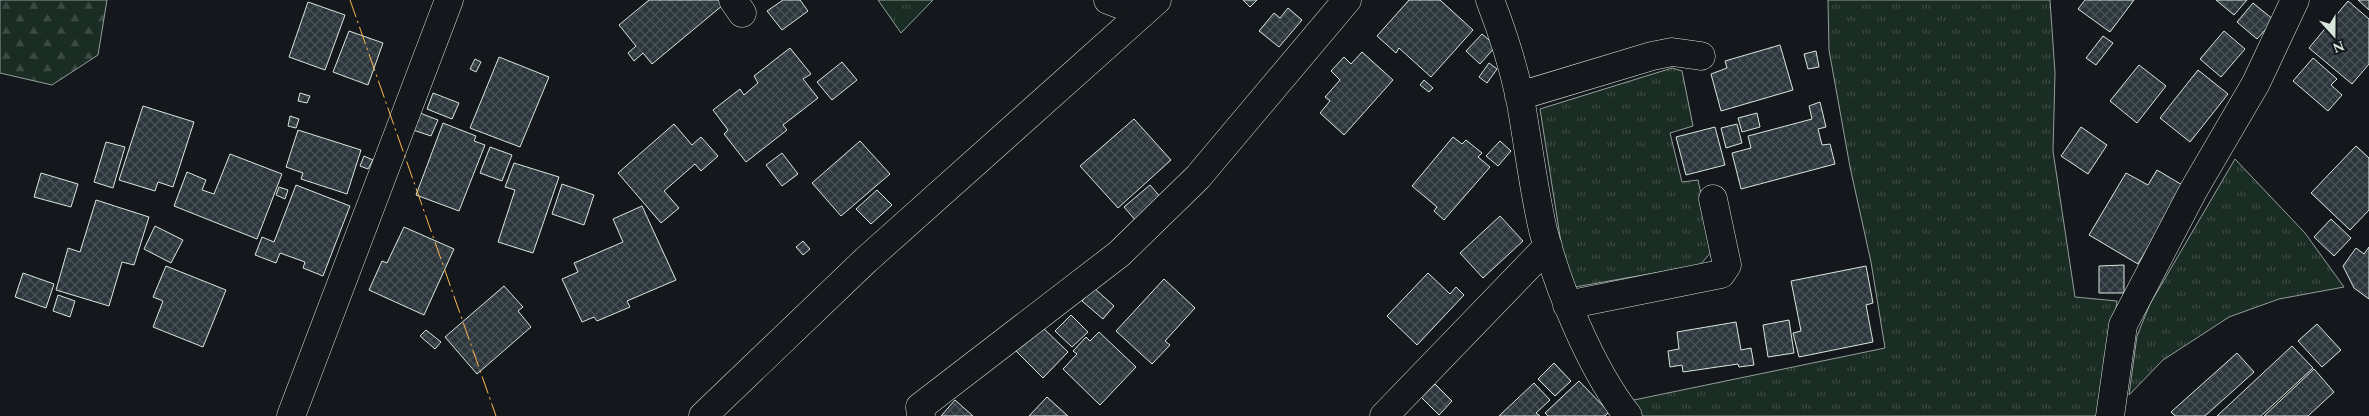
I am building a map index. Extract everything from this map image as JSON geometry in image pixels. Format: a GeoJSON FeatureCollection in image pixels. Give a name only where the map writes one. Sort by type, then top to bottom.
{"type":"FeatureCollection","features":[{"type":"Feature","properties":{"kind":"street"},"geometry":{"type":"LineString","coordinates":[[291,416],[449,0]]}},
{"type":"Feature","properties":{"kind":"street"},"geometry":{"type":"LineString","coordinates":[[1108,0],[1149,7]]}},
{"type":"Feature","properties":{"kind":"street"},"geometry":{"type":"LineString","coordinates":[[921,416],[920,407],[1119,254],[1198,177],[1346,0]]}},
{"type":"Feature","properties":{"kind":"street"},"geometry":{"type":"LineString","coordinates":[[1490,0],[1498,20],[1519,96],[1543,230],[1567,306],[1614,398],[1628,416]]}},
{"type":"Feature","properties":{"kind":"street"},"geometry":{"type":"LineString","coordinates":[[2110,416],[2123,325],[2193,191],[2256,83],[2295,0]]}},
{"type":"Feature","properties":{"kind":"street"},"geometry":{"type":"LineString","coordinates":[[703,416],[866,260],[1149,7]]}},
{"type":"Feature","properties":{"kind":"street"},"geometry":{"type":"LineString","coordinates":[[1519,96],[1652,56],[1672,52],[1702,56]]}},
{"type":"Feature","properties":{"kind":"street"},"geometry":{"type":"LineString","coordinates":[[1567,306],[1721,274],[1727,265],[1713,199]]}},
{"type":"Feature","properties":{"kind":"street"},"geometry":{"type":"LineString","coordinates":[[1384,416],[1548,246]]}},
{"type":"Feature","properties":{"kind":"green space"},"geometry":{"type":"Polygon","coordinates":[[[0,0],[107,0],[98,55],[52,85],[0,73],[0,0]]]}},
{"type":"Feature","properties":{"kind":"green space"},"geometry":{"type":"Polygon","coordinates":[[[878,0],[933,0],[901,33],[878,0]]]}},
{"type":"Feature","properties":{"kind":"green space"},"geometry":{"type":"Polygon","coordinates":[[[1828,0],[2050,0],[2055,73],[2053,151],[2075,297],[2117,301],[2101,416],[1641,416],[1629,401],[1885,348],[1871,262],[1850,167],[1829,50],[1828,0]]]}},
{"type":"Feature","properties":{"kind":"green space"},"geometry":{"type":"Polygon","coordinates":[[[1672,68],[1682,71],[1693,126],[1670,133],[1682,182],[1698,180],[1713,250],[1700,265],[1575,287],[1562,249],[1540,109],[1672,68]]]}},
{"type":"Feature","properties":{"kind":"green space"},"geometry":{"type":"Polygon","coordinates":[[[2235,159],[2305,233],[2344,287],[2279,299],[2229,317],[2163,360],[2129,395],[2137,336],[2150,304],[2235,159]]]}},
{"type":"Feature","properties":{"kind":"building"},"geometry":{"type":"Polygon","coordinates":[[[649,0],[719,0],[723,5],[652,64],[643,53],[634,61],[628,53],[636,46],[619,25],[649,0]]]}},
{"type":"Feature","properties":{"kind":"building"},"geometry":{"type":"Polygon","coordinates":[[[783,0],[800,0],[808,11],[782,30],[767,11],[783,0]]]}},
{"type":"Feature","properties":{"kind":"building"},"geometry":{"type":"Polygon","coordinates":[[[1243,0],[1257,0],[1250,7],[1243,0]]]}},
{"type":"Feature","properties":{"kind":"building"},"geometry":{"type":"Polygon","coordinates":[[[1409,0],[1440,0],[1473,30],[1431,77],[1399,48],[1396,53],[1377,36],[1409,0]]]}},
{"type":"Feature","properties":{"kind":"building"},"geometry":{"type":"Polygon","coordinates":[[[2085,0],[2134,0],[2110,32],[2078,9],[2085,0]]]}},
{"type":"Feature","properties":{"kind":"building"},"geometry":{"type":"Polygon","coordinates":[[[2216,0],[2247,0],[2234,15],[2216,0]]]}},
{"type":"Feature","properties":{"kind":"building"},"geometry":{"type":"Polygon","coordinates":[[[2358,0],[2369,0],[2369,10],[2358,0]]]}},
{"type":"Feature","properties":{"kind":"building"},"geometry":{"type":"Polygon","coordinates":[[[2348,1],[2369,19],[2369,64],[2352,84],[2309,48],[2348,1]]]}},
{"type":"Feature","properties":{"kind":"building"},"geometry":{"type":"Polygon","coordinates":[[[308,2],[345,15],[325,70],[289,57],[308,2]]]}},
{"type":"Feature","properties":{"kind":"building"},"geometry":{"type":"Polygon","coordinates":[[[2253,3],[2274,20],[2257,39],[2237,22],[2253,3]]]}},
{"type":"Feature","properties":{"kind":"building"},"geometry":{"type":"Polygon","coordinates":[[[1288,8],[1302,20],[1279,47],[1259,31],[1274,13],[1280,18],[1288,8]]]}},
{"type":"Feature","properties":{"kind":"building"},"geometry":{"type":"Polygon","coordinates":[[[349,31],[383,43],[368,85],[333,72],[349,31]]]}},
{"type":"Feature","properties":{"kind":"building"},"geometry":{"type":"Polygon","coordinates":[[[2224,31],[2245,49],[2221,77],[2200,59],[2224,31]]]}},
{"type":"Feature","properties":{"kind":"building"},"geometry":{"type":"Polygon","coordinates":[[[1482,34],[1496,46],[1480,64],[1466,51],[1482,34]]]}},
{"type":"Feature","properties":{"kind":"building"},"geometry":{"type":"Polygon","coordinates":[[[2103,36],[2113,43],[2096,65],[2086,58],[2103,36]]]}},
{"type":"Feature","properties":{"kind":"building"},"geometry":{"type":"Polygon","coordinates":[[[1780,45],[1793,90],[1721,111],[1711,74],[1727,68],[1725,61],[1780,45]]]}},
{"type":"Feature","properties":{"kind":"building"},"geometry":{"type":"Polygon","coordinates":[[[790,48],[811,74],[803,79],[818,98],[783,125],[787,130],[746,162],[724,134],[728,130],[713,110],[740,89],[744,95],[758,83],[754,76],[790,48]]]}},
{"type":"Feature","properties":{"kind":"building"},"geometry":{"type":"Polygon","coordinates":[[[1816,51],[1819,67],[1808,69],[1804,54],[1816,51]]]}},
{"type":"Feature","properties":{"kind":"building"},"geometry":{"type":"Polygon","coordinates":[[[1362,52],[1393,80],[1344,135],[1320,113],[1330,101],[1325,97],[1340,80],[1331,71],[1344,57],[1351,64],[1362,52]]]}},
{"type":"Feature","properties":{"kind":"building"},"geometry":{"type":"Polygon","coordinates":[[[499,57],[549,77],[520,147],[470,128],[499,57]]]}},
{"type":"Feature","properties":{"kind":"building"},"geometry":{"type":"Polygon","coordinates":[[[2313,58],[2337,79],[2331,85],[2342,95],[2328,111],[2293,81],[2313,58]]]}},
{"type":"Feature","properties":{"kind":"building"},"geometry":{"type":"Polygon","coordinates":[[[475,59],[481,62],[476,72],[470,69],[475,59]]]}},
{"type":"Feature","properties":{"kind":"building"},"geometry":{"type":"Polygon","coordinates":[[[842,62],[857,80],[832,100],[817,82],[842,62]]]}},
{"type":"Feature","properties":{"kind":"building"},"geometry":{"type":"Polygon","coordinates":[[[1489,63],[1497,69],[1487,83],[1479,77],[1489,63]]]}},
{"type":"Feature","properties":{"kind":"building"},"geometry":{"type":"Polygon","coordinates":[[[2139,65],[2166,86],[2137,123],[2110,101],[2139,65]]]}},
{"type":"Feature","properties":{"kind":"building"},"geometry":{"type":"Polygon","coordinates":[[[2198,70],[2228,94],[2190,142],[2160,118],[2198,70]]]}},
{"type":"Feature","properties":{"kind":"building"},"geometry":{"type":"Polygon","coordinates":[[[1424,80],[1433,88],[1429,92],[1420,85],[1424,80]]]}},
{"type":"Feature","properties":{"kind":"building"},"geometry":{"type":"Polygon","coordinates":[[[300,93],[310,96],[307,103],[298,101],[300,93]]]}},
{"type":"Feature","properties":{"kind":"building"},"geometry":{"type":"Polygon","coordinates":[[[433,93],[459,103],[452,119],[427,109],[433,93]]]}},
{"type":"Feature","properties":{"kind":"building"},"geometry":{"type":"Polygon","coordinates":[[[1820,102],[1826,127],[1818,129],[1822,145],[1830,144],[1835,164],[1741,189],[1732,153],[1751,148],[1748,136],[1812,119],[1809,106],[1820,102]]]}},
{"type":"Feature","properties":{"kind":"building"},"geometry":{"type":"Polygon","coordinates":[[[143,106],[194,122],[173,187],[158,182],[155,191],[119,180],[143,106]]]}},
{"type":"Feature","properties":{"kind":"building"},"geometry":{"type":"Polygon","coordinates":[[[420,113],[438,120],[431,136],[413,130],[420,113]]]}},
{"type":"Feature","properties":{"kind":"building"},"geometry":{"type":"Polygon","coordinates":[[[1757,113],[1760,127],[1742,132],[1738,118],[1757,113]]]}},
{"type":"Feature","properties":{"kind":"building"},"geometry":{"type":"Polygon","coordinates":[[[290,116],[299,119],[296,128],[288,126],[290,116]]]}},
{"type":"Feature","properties":{"kind":"building"},"geometry":{"type":"Polygon","coordinates":[[[1134,119],[1171,160],[1118,208],[1080,166],[1134,119]]]}},
{"type":"Feature","properties":{"kind":"building"},"geometry":{"type":"Polygon","coordinates":[[[443,123],[476,136],[474,141],[485,145],[459,211],[416,195],[443,123]]]}},
{"type":"Feature","properties":{"kind":"building"},"geometry":{"type":"Polygon","coordinates":[[[674,124],[692,145],[701,137],[718,156],[701,171],[695,164],[664,191],[679,208],[661,223],[618,173],[674,124]]]}},
{"type":"Feature","properties":{"kind":"building"},"geometry":{"type":"Polygon","coordinates":[[[1737,124],[1742,143],[1726,148],[1721,128],[1737,124]]]}},
{"type":"Feature","properties":{"kind":"building"},"geometry":{"type":"Polygon","coordinates":[[[1715,127],[1725,165],[1686,175],[1676,137],[1715,127]]]}},
{"type":"Feature","properties":{"kind":"building"},"geometry":{"type":"Polygon","coordinates":[[[2081,127],[2107,145],[2088,174],[2061,156],[2081,127]]]}},
{"type":"Feature","properties":{"kind":"building"},"geometry":{"type":"Polygon","coordinates":[[[298,130],[361,150],[347,194],[301,179],[303,173],[286,167],[298,130]]]}},
{"type":"Feature","properties":{"kind":"building"},"geometry":{"type":"Polygon","coordinates":[[[1453,137],[1462,144],[1466,140],[1482,153],[1478,157],[1490,167],[1444,220],[1434,211],[1437,207],[1412,186],[1453,137]]]}},
{"type":"Feature","properties":{"kind":"building"},"geometry":{"type":"Polygon","coordinates":[[[860,141],[890,174],[841,216],[812,183],[860,141]]]}},
{"type":"Feature","properties":{"kind":"building"},"geometry":{"type":"Polygon","coordinates":[[[1500,141],[1511,151],[1498,166],[1486,156],[1500,141]]]}},
{"type":"Feature","properties":{"kind":"building"},"geometry":{"type":"Polygon","coordinates":[[[106,142],[125,147],[113,188],[94,182],[106,142]]]}},
{"type":"Feature","properties":{"kind":"building"},"geometry":{"type":"Polygon","coordinates":[[[2356,146],[2369,158],[2369,210],[2350,230],[2311,193],[2356,146]]]}},
{"type":"Feature","properties":{"kind":"building"},"geometry":{"type":"Polygon","coordinates":[[[490,147],[512,155],[502,181],[480,173],[490,147]]]}},
{"type":"Feature","properties":{"kind":"building"},"geometry":{"type":"Polygon","coordinates":[[[782,153],[798,174],[782,186],[766,165],[782,153]]]}},
{"type":"Feature","properties":{"kind":"building"},"geometry":{"type":"Polygon","coordinates":[[[230,154],[282,174],[257,239],[174,206],[187,172],[206,180],[202,190],[214,194],[230,154]]]}},
{"type":"Feature","properties":{"kind":"building"},"geometry":{"type":"Polygon","coordinates":[[[364,156],[373,160],[368,169],[360,166],[364,156]]]}},
{"type":"Feature","properties":{"kind":"building"},"geometry":{"type":"Polygon","coordinates":[[[514,163],[559,177],[533,253],[498,242],[515,190],[505,187],[514,163]]]}},
{"type":"Feature","properties":{"kind":"building"},"geometry":{"type":"Polygon","coordinates":[[[2157,170],[2184,186],[2138,264],[2089,235],[2126,173],[2148,185],[2157,170]]]}},
{"type":"Feature","properties":{"kind":"building"},"geometry":{"type":"Polygon","coordinates":[[[41,173],[78,184],[71,207],[34,197],[41,173]]]}},
{"type":"Feature","properties":{"kind":"building"},"geometry":{"type":"Polygon","coordinates":[[[562,184],[594,195],[584,225],[552,214],[562,184]]]}},
{"type":"Feature","properties":{"kind":"building"},"geometry":{"type":"Polygon","coordinates":[[[296,185],[350,206],[323,276],[303,268],[305,262],[280,253],[276,263],[255,255],[262,237],[274,242],[296,185]]]}},
{"type":"Feature","properties":{"kind":"building"},"geometry":{"type":"Polygon","coordinates":[[[1150,185],[1162,199],[1136,221],[1124,207],[1150,185]]]}},
{"type":"Feature","properties":{"kind":"building"},"geometry":{"type":"Polygon","coordinates":[[[279,187],[288,190],[285,199],[276,195],[279,187]]]}},
{"type":"Feature","properties":{"kind":"building"},"geometry":{"type":"Polygon","coordinates":[[[877,190],[892,205],[871,224],[856,209],[877,190]]]}},
{"type":"Feature","properties":{"kind":"building"},"geometry":{"type":"Polygon","coordinates":[[[96,200],[149,217],[134,265],[122,262],[109,306],[56,290],[68,248],[80,252],[96,200]]]}},
{"type":"Feature","properties":{"kind":"building"},"geometry":{"type":"Polygon","coordinates":[[[642,206],[676,280],[627,301],[630,307],[597,321],[594,317],[582,322],[562,279],[578,272],[574,263],[623,242],[613,219],[642,206]]]}},
{"type":"Feature","properties":{"kind":"building"},"geometry":{"type":"Polygon","coordinates":[[[1500,216],[1523,241],[1483,278],[1460,253],[1500,216]]]}},
{"type":"Feature","properties":{"kind":"building"},"geometry":{"type":"Polygon","coordinates":[[[2331,219],[2351,238],[2334,256],[2314,237],[2331,219]]]}},
{"type":"Feature","properties":{"kind":"building"},"geometry":{"type":"Polygon","coordinates":[[[155,226],[183,240],[171,263],[144,249],[155,226]]]}},
{"type":"Feature","properties":{"kind":"building"},"geometry":{"type":"Polygon","coordinates":[[[404,227],[454,249],[424,315],[369,290],[382,261],[387,263],[404,227]]]}},
{"type":"Feature","properties":{"kind":"building"},"geometry":{"type":"Polygon","coordinates":[[[803,241],[810,249],[803,255],[796,247],[803,241]]]}},
{"type":"Feature","properties":{"kind":"building"},"geometry":{"type":"Polygon","coordinates":[[[2369,247],[2369,299],[2354,288],[2343,266],[2356,248],[2364,254],[2369,247]]]}},
{"type":"Feature","properties":{"kind":"building"},"geometry":{"type":"Polygon","coordinates":[[[2124,265],[2124,293],[2099,293],[2099,266],[2124,265]]]}},
{"type":"Feature","properties":{"kind":"building"},"geometry":{"type":"Polygon","coordinates":[[[166,266],[226,290],[203,347],[153,327],[163,301],[153,297],[166,266]]]}},
{"type":"Feature","properties":{"kind":"building"},"geometry":{"type":"Polygon","coordinates":[[[1866,266],[1873,303],[1866,305],[1873,342],[1799,357],[1793,333],[1801,331],[1791,281],[1866,266]]]}},
{"type":"Feature","properties":{"kind":"building"},"geometry":{"type":"Polygon","coordinates":[[[23,273],[54,284],[46,308],[15,297],[23,273]]]}},
{"type":"Feature","properties":{"kind":"building"},"geometry":{"type":"Polygon","coordinates":[[[1428,273],[1450,294],[1456,287],[1464,295],[1417,345],[1387,316],[1428,273]]]}},
{"type":"Feature","properties":{"kind":"building"},"geometry":{"type":"Polygon","coordinates":[[[1164,279],[1195,308],[1165,341],[1170,345],[1152,364],[1116,331],[1164,279]]]}},
{"type":"Feature","properties":{"kind":"building"},"geometry":{"type":"Polygon","coordinates":[[[504,286],[523,307],[518,311],[531,327],[477,374],[445,337],[504,286]]]}},
{"type":"Feature","properties":{"kind":"building"},"geometry":{"type":"Polygon","coordinates":[[[1094,288],[1114,306],[1103,319],[1082,301],[1094,288]]]}},
{"type":"Feature","properties":{"kind":"building"},"geometry":{"type":"Polygon","coordinates":[[[58,295],[75,301],[70,317],[53,311],[58,295]]]}},
{"type":"Feature","properties":{"kind":"building"},"geometry":{"type":"Polygon","coordinates":[[[1071,315],[1088,332],[1072,347],[1055,331],[1071,315]]]}},
{"type":"Feature","properties":{"kind":"building"},"geometry":{"type":"Polygon","coordinates":[[[1789,320],[1794,353],[1768,357],[1763,325],[1789,320]]]}},
{"type":"Feature","properties":{"kind":"building"},"geometry":{"type":"Polygon","coordinates":[[[1736,322],[1741,350],[1751,348],[1754,365],[1739,367],[1738,364],[1683,372],[1682,365],[1670,367],[1668,351],[1679,349],[1677,332],[1736,322]]]}},
{"type":"Feature","properties":{"kind":"building"},"geometry":{"type":"Polygon","coordinates":[[[2317,324],[2341,350],[2322,367],[2298,341],[2317,324]]]}},
{"type":"Feature","properties":{"kind":"building"},"geometry":{"type":"Polygon","coordinates":[[[1040,325],[1068,352],[1043,378],[1015,350],[1040,325]]]}},
{"type":"Feature","properties":{"kind":"building"},"geometry":{"type":"Polygon","coordinates":[[[426,330],[441,342],[435,349],[420,336],[426,330]]]}},
{"type":"Feature","properties":{"kind":"building"},"geometry":{"type":"Polygon","coordinates":[[[1099,332],[1136,367],[1100,405],[1063,369],[1077,354],[1073,351],[1086,337],[1090,341],[1099,332]]]}},
{"type":"Feature","properties":{"kind":"building"},"geometry":{"type":"Polygon","coordinates":[[[2292,346],[2313,368],[2261,416],[2217,416],[2292,346]]]}},
{"type":"Feature","properties":{"kind":"building"},"geometry":{"type":"Polygon","coordinates":[[[2237,353],[2254,372],[2205,416],[2175,416],[2171,412],[2237,353]]]}},
{"type":"Feature","properties":{"kind":"building"},"geometry":{"type":"Polygon","coordinates":[[[1554,363],[1571,381],[1555,396],[1538,379],[1554,363]]]}},
{"type":"Feature","properties":{"kind":"building"},"geometry":{"type":"Polygon","coordinates":[[[2314,369],[2334,392],[2308,416],[2264,416],[2314,369]]]}},
{"type":"Feature","properties":{"kind":"building"},"geometry":{"type":"Polygon","coordinates":[[[1579,381],[1609,412],[1605,416],[1548,416],[1545,413],[1579,381]]]}},
{"type":"Feature","properties":{"kind":"building"},"geometry":{"type":"Polygon","coordinates":[[[1534,383],[1550,400],[1536,413],[1540,416],[1499,416],[1534,383]]]}},
{"type":"Feature","properties":{"kind":"building"},"geometry":{"type":"Polygon","coordinates":[[[1435,384],[1452,401],[1439,415],[1421,397],[1435,384]]]}},
{"type":"Feature","properties":{"kind":"building"},"geometry":{"type":"Polygon","coordinates":[[[1047,397],[1068,416],[1029,416],[1047,397]]]}},
{"type":"Feature","properties":{"kind":"building"},"geometry":{"type":"Polygon","coordinates":[[[955,400],[973,416],[941,416],[955,400]]]}},
{"type":"Feature","properties":{"kind":"power"},"geometry":{"type":"LineString","coordinates":[[350,0],[496,416]]}}]}
